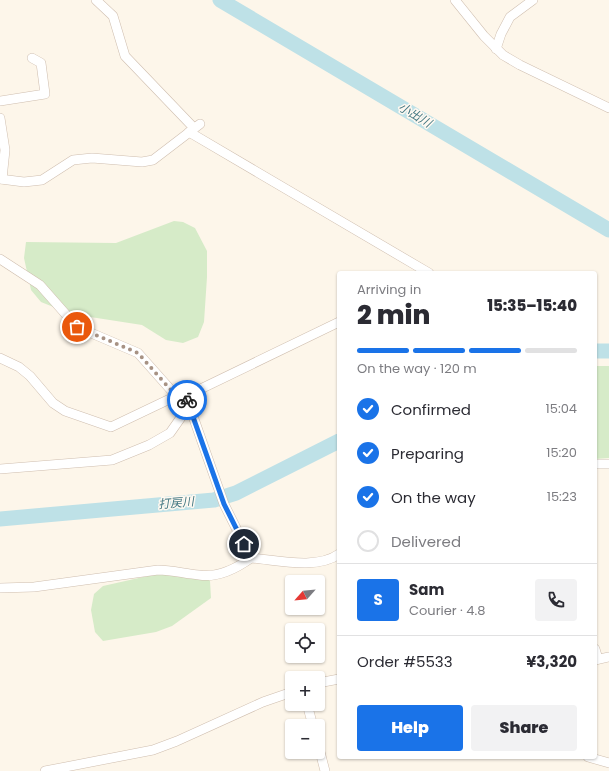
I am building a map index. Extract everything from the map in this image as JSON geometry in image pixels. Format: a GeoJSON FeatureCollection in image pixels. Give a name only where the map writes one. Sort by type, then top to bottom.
{"type":"FeatureCollection","features":[{"type":"Feature","properties":{"kind":"street"},"geometry":{"type":"LineString","coordinates":[[96,0],[112,16],[125,56],[194,128],[426,271]]}},
{"type":"Feature","properties":{"kind":"street"},"geometry":{"type":"LineString","coordinates":[[455,0],[496,49],[520,65],[609,108]]}},
{"type":"Feature","properties":{"kind":"street"},"geometry":{"type":"LineString","coordinates":[[496,49],[501,34],[510,17],[533,0]]}},
{"type":"Feature","properties":{"kind":"street"},"geometry":{"type":"LineString","coordinates":[[0,101],[45,94],[41,63],[32,58]]}},
{"type":"Feature","properties":{"kind":"street"},"geometry":{"type":"LineString","coordinates":[[0,118],[5,150],[1,179],[24,182],[42,180],[73,160],[92,158],[142,162],[153,160],[194,128]]}},
{"type":"Feature","properties":{"kind":"street"},"geometry":{"type":"LineString","coordinates":[[0,259],[40,285],[77,327],[138,353],[178,398],[186,396],[337,323]]}},
{"type":"Feature","properties":{"kind":"street"},"geometry":{"type":"LineString","coordinates":[[0,358],[24,372],[53,403],[64,411],[111,427],[176,396]]}},
{"type":"Feature","properties":{"kind":"street"},"geometry":{"type":"LineString","coordinates":[[186,396],[224,504],[251,558]]}},
{"type":"Feature","properties":{"kind":"street"},"geometry":{"type":"LineString","coordinates":[[0,469],[112,460],[149,445],[170,433],[189,406]]}},
{"type":"Feature","properties":{"kind":"street"},"geometry":{"type":"LineString","coordinates":[[597,464],[609,464]]}},
{"type":"Feature","properties":{"kind":"street"},"geometry":{"type":"LineString","coordinates":[[0,588],[34,587],[158,570],[172,570],[200,576],[212,575],[239,567],[251,558],[290,562],[320,562],[327,561],[337,555]]}},
{"type":"Feature","properties":{"kind":"street"},"geometry":{"type":"LineString","coordinates":[[597,660],[609,657]]}},
{"type":"Feature","properties":{"kind":"street"},"geometry":{"type":"LineString","coordinates":[[325,682],[337,679]]}},
{"type":"Feature","properties":{"kind":"street"},"geometry":{"type":"LineString","coordinates":[[45,771],[153,750],[178,741],[263,702],[285,694]]}},
{"type":"Feature","properties":{"kind":"street"},"geometry":{"type":"LineString","coordinates":[[322,759],[325,771]]}},
{"type":"Feature","properties":{"kind":"street"},"geometry":{"type":"LineString","coordinates":[[595,759],[609,763]]}},
{"type":"Feature","properties":{"kind":"green space"},"geometry":{"type":"Polygon","coordinates":[[[174,221],[183,222],[195,228],[207,251],[204,322],[198,337],[183,343],[166,340],[142,325],[71,314],[41,302],[31,290],[24,258],[26,242],[116,243],[174,221]]]}},
{"type":"Feature","properties":{"kind":"green space"},"geometry":{"type":"Polygon","coordinates":[[[597,366],[609,366],[609,458],[597,459],[597,366]]]}},
{"type":"Feature","properties":{"kind":"green space"},"geometry":{"type":"Polygon","coordinates":[[[152,575],[203,575],[210,581],[211,598],[172,626],[156,632],[103,641],[95,632],[91,610],[94,594],[103,586],[152,575]]]}},
{"type":"Feature","properties":{"kind":"waterway","name":"小出川"},"geometry":{"type":"LineString","coordinates":[[220,0],[609,230]]}},
{"type":"Feature","properties":{"kind":"waterway","name":"打戻川"},"geometry":{"type":"LineString","coordinates":[[597,351],[609,351]]}},
{"type":"Feature","properties":{"kind":"waterway","name":"打戻川"},"geometry":{"type":"LineString","coordinates":[[0,519],[214,500],[236,493],[337,442]]}},
{"type":"Feature","properties":{"kind":"way so far"},"geometry":{"type":"LineString","coordinates":[[77,327],[138,353],[178,398],[186,396],[187,400]]}},
{"type":"Feature","properties":{"kind":"route"},"geometry":{"type":"LineString","coordinates":[[187,400],[224,504],[244,544]]}}]}
